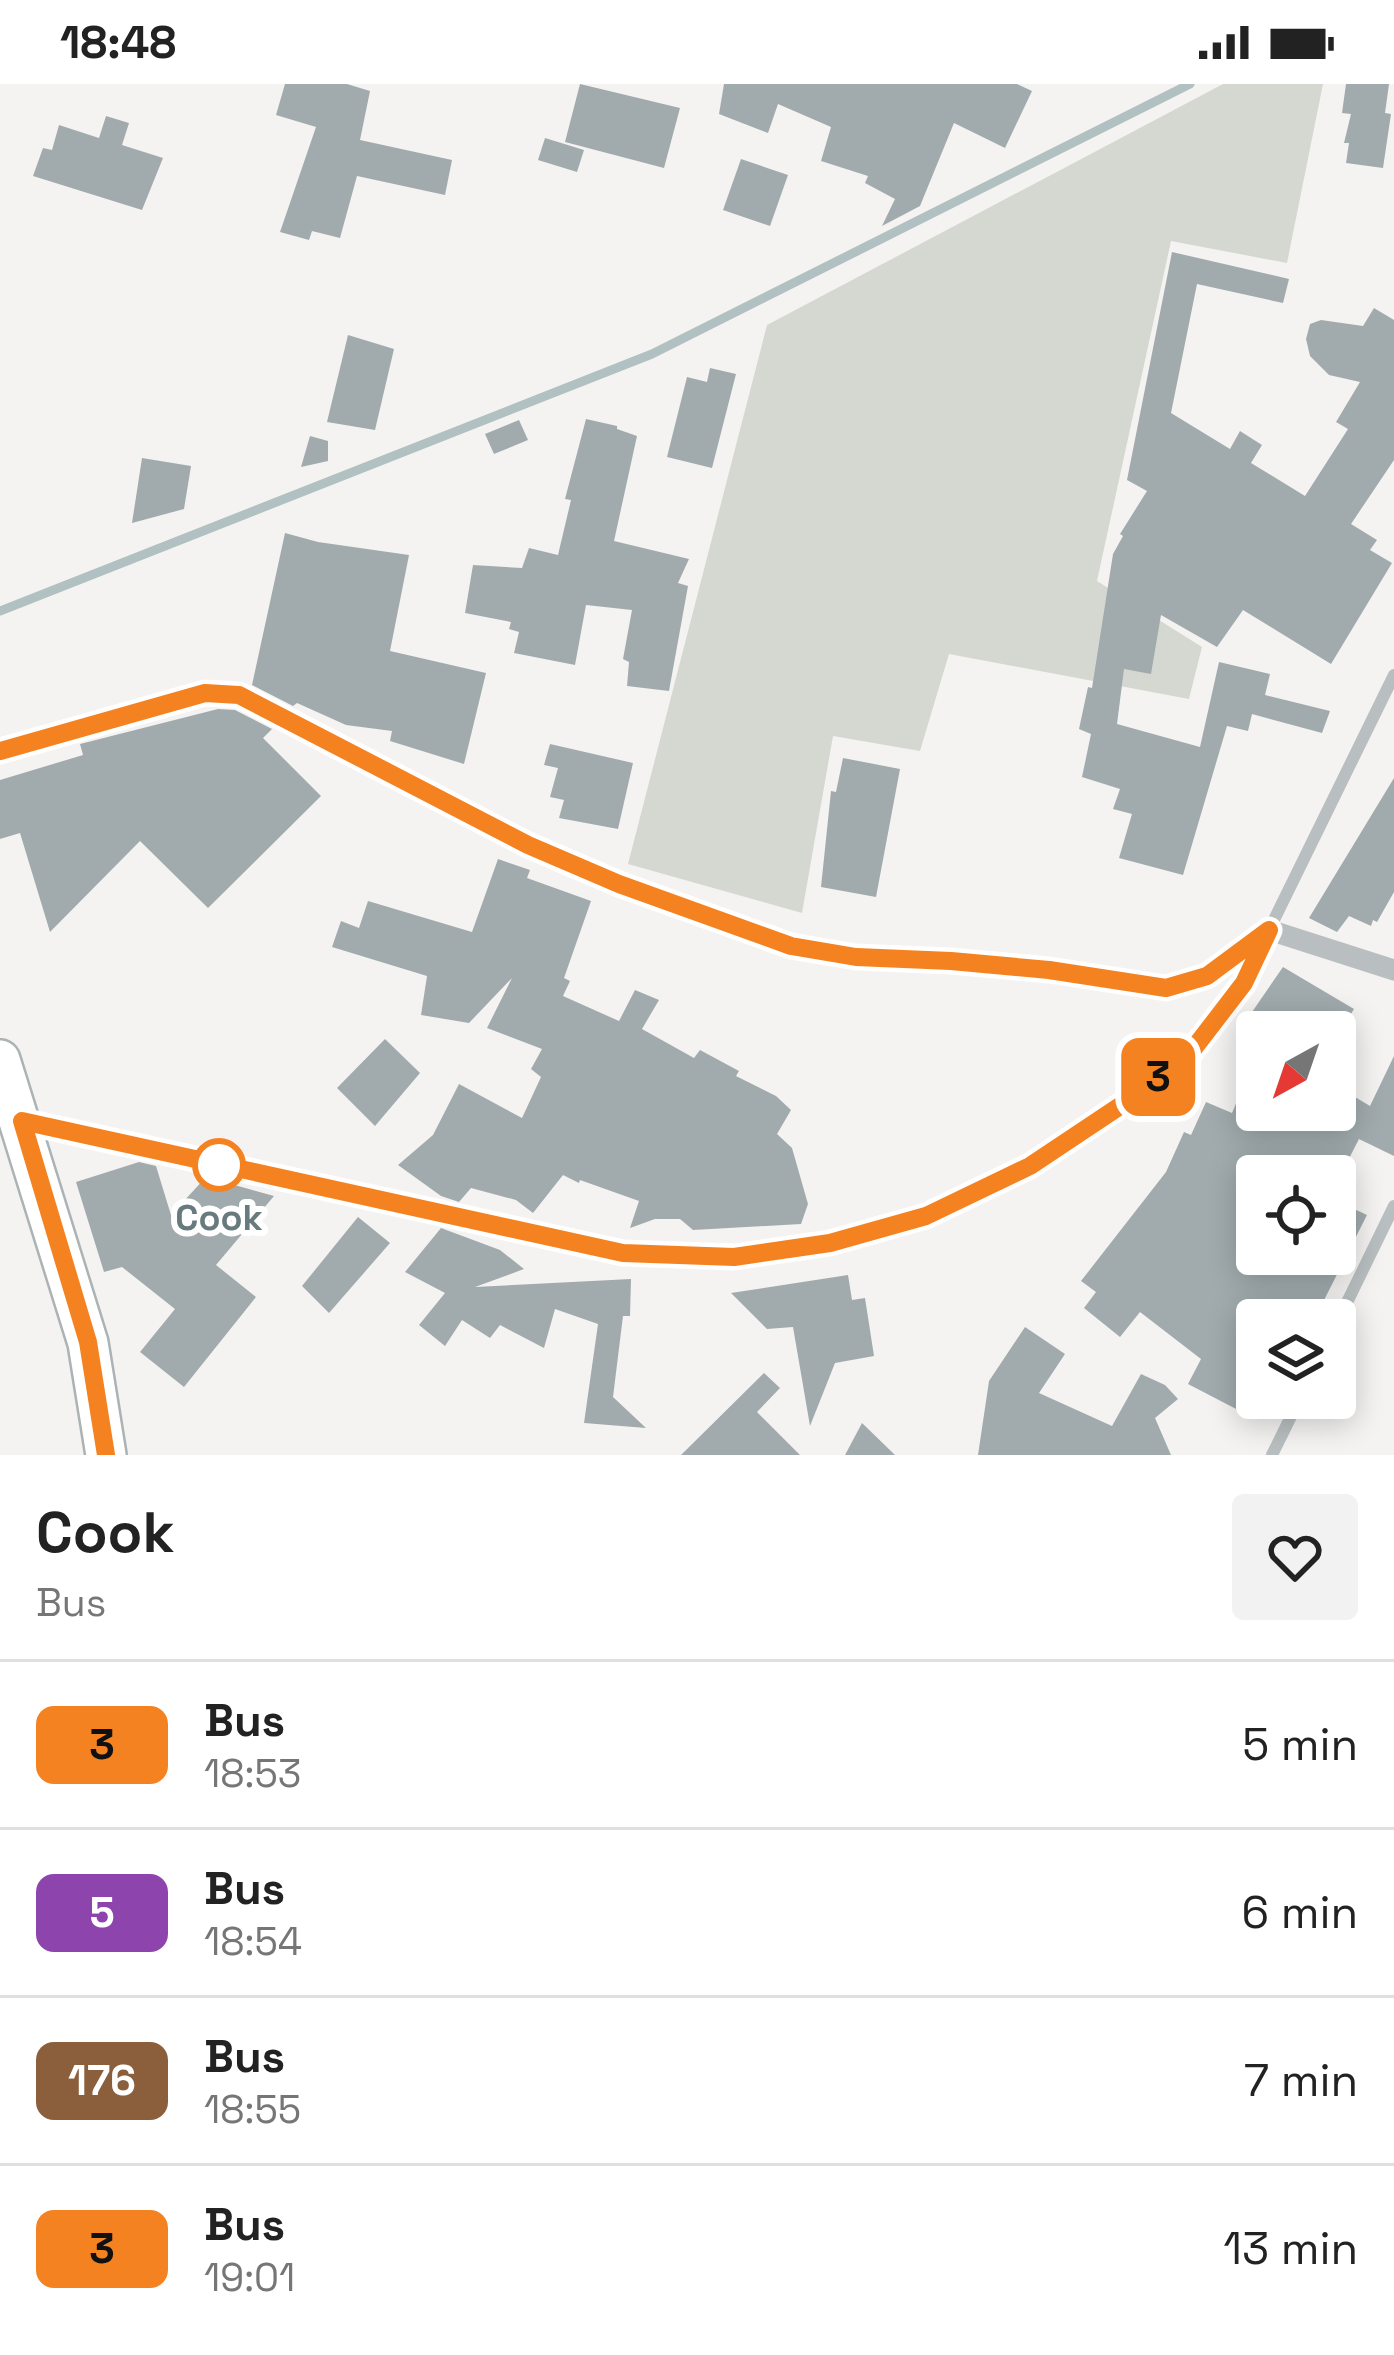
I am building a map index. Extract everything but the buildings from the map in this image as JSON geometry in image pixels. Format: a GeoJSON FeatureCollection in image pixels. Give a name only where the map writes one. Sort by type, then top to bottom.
{"type":"FeatureCollection","features":[{"type":"Feature","properties":{"kind":"main road"},"geometry":{"type":"LineString","coordinates":[[0,1060],[11,1119],[88,1342],[106,1455]]}},
{"type":"Feature","properties":{"kind":"street"},"geometry":{"type":"LineString","coordinates":[[11,1119],[623,1253],[734,1257],[830,1243],[926,1216],[1030,1166],[1191,1052],[1244,983],[1394,675]]}},
{"type":"Feature","properties":{"kind":"street"},"geometry":{"type":"LineString","coordinates":[[0,751],[205,693],[239,695],[528,845],[619,884],[791,946],[856,957],[1049,970],[1166,988],[1207,976],[1269,930]]}},
{"type":"Feature","properties":{"kind":"street"},"geometry":{"type":"LineString","coordinates":[[1269,930],[1394,970]]}},
{"type":"Feature","properties":{"kind":"street"},"geometry":{"type":"LineString","coordinates":[[1349,1299],[1394,1206]]}},
{"type":"Feature","properties":{"kind":"street"},"geometry":{"type":"LineString","coordinates":[[1272,1455],[1290,1419]]}},
{"type":"Feature","properties":{"kind":"shaded area"},"geometry":{"type":"Polygon","coordinates":[[[1223,84],[1323,84],[1287,263],[1171,241],[1097,581],[1202,647],[1189,699],[949,654],[920,751],[833,736],[802,913],[628,864],[767,325],[1223,84]]]}},
{"type":"Feature","properties":{"kind":"waterway"},"geometry":{"type":"LineString","coordinates":[[0,611],[652,354],[1190,84]]}},
{"type":"Feature","properties":{"kind":"bus line","name":"3"},"geometry":{"type":"LineString","coordinates":[[0,751],[205,693],[239,695],[528,845],[619,884],[791,946],[856,957],[1049,970],[1166,988],[1207,976],[1269,930],[1244,983],[1191,1052],[1126,1102],[1030,1166],[926,1216],[830,1243],[734,1257],[623,1253],[22,1121],[88,1342],[106,1455]]}},
{"type":"Feature","properties":{"kind":"place","name":"Cook"},"geometry":{"type":"Point","coordinates":[219,1165]}}]}
